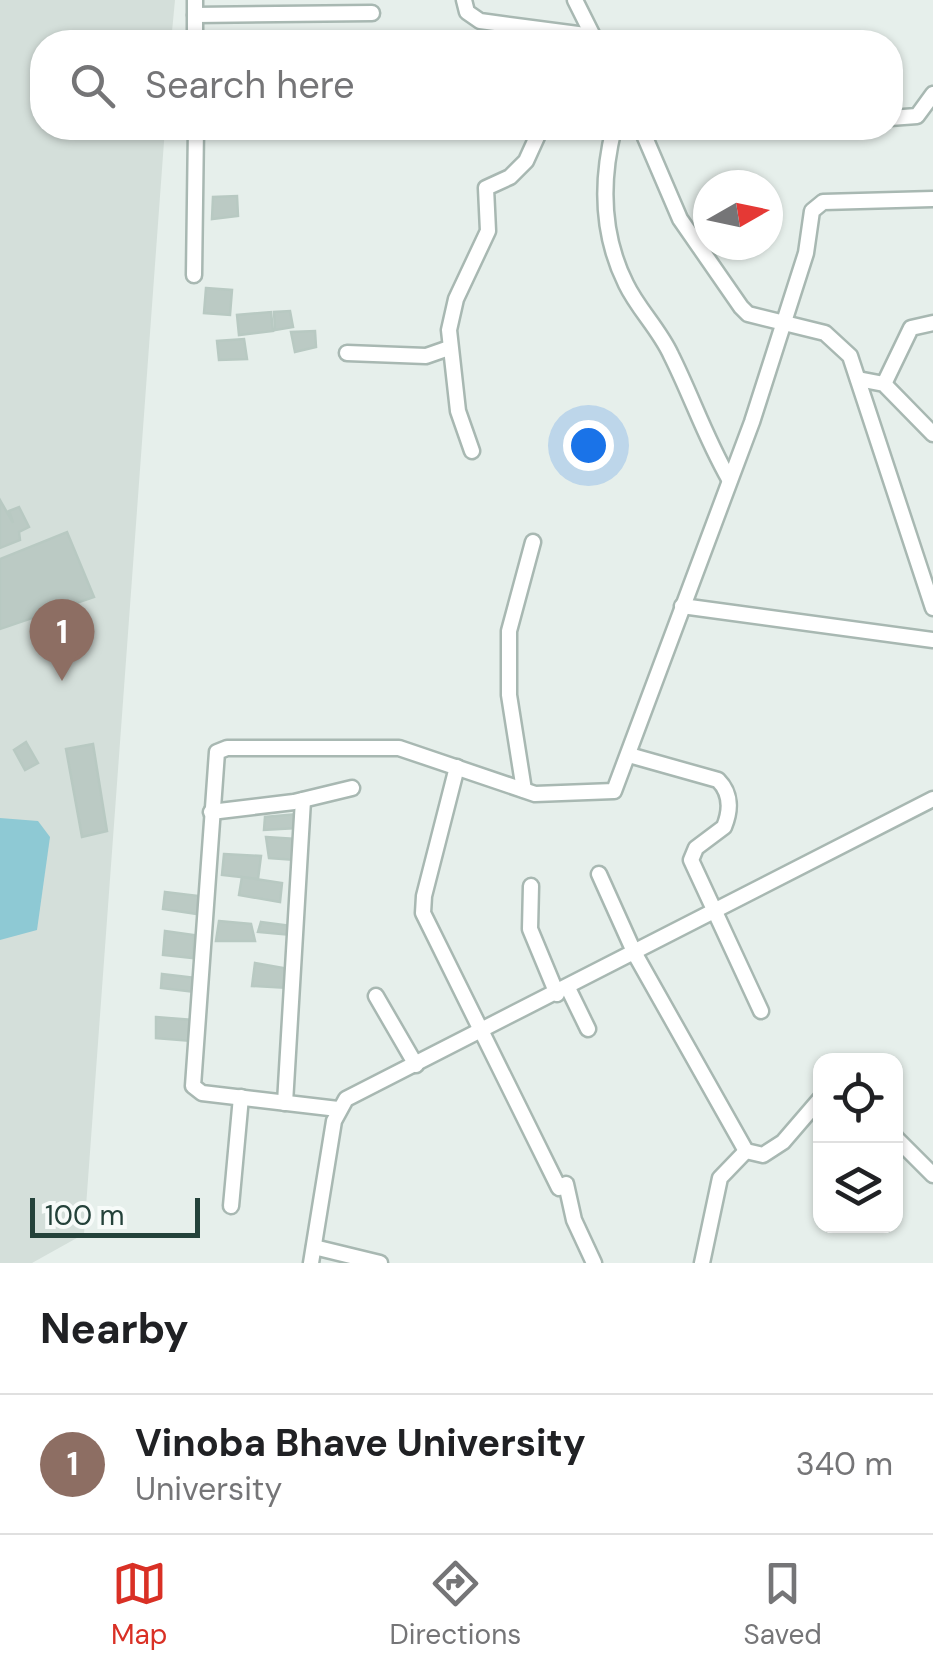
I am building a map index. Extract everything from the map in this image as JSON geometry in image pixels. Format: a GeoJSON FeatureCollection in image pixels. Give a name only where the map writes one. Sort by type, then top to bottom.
{"type":"FeatureCollection","features":[{"type":"Feature","properties":{"kind":"street"},"geometry":{"type":"LineString","coordinates":[[464,0],[467,12],[480,21],[530,30]]}},
{"type":"Feature","properties":{"kind":"street"},"geometry":{"type":"LineString","coordinates":[[576,0],[591,30]]}},
{"type":"Feature","properties":{"kind":"street"},"geometry":{"type":"LineString","coordinates":[[195,8],[372,13]]}},
{"type":"Feature","properties":{"kind":"street"},"geometry":{"type":"LineString","coordinates":[[903,117],[917,116],[933,94]]}},
{"type":"Feature","properties":{"kind":"street"},"geometry":{"type":"LineString","coordinates":[[194,275],[196,140]]}},
{"type":"Feature","properties":{"kind":"street"},"geometry":{"type":"LineString","coordinates":[[472,451],[458,410],[448,348],[456,300],[488,231],[486,188],[510,177],[526,162],[536,140]]}},
{"type":"Feature","properties":{"kind":"street"},"geometry":{"type":"LineString","coordinates":[[612,140],[604,184],[614,256],[627,287],[662,335],[699,426],[728,480]]}},
{"type":"Feature","properties":{"kind":"street"},"geometry":{"type":"LineString","coordinates":[[646,140],[687,230],[741,307],[781,323],[825,333],[850,356],[926,567],[933,608]]}},
{"type":"Feature","properties":{"kind":"street"},"geometry":{"type":"LineString","coordinates":[[338,1109],[202,1092],[193,1086],[217,752],[227,748],[399,748],[549,796],[614,790],[752,422],[806,253],[816,204],[933,200]]}},
{"type":"Feature","properties":{"kind":"street"},"geometry":{"type":"LineString","coordinates":[[884,384],[911,328],[933,323]]}},
{"type":"Feature","properties":{"kind":"street"},"geometry":{"type":"LineString","coordinates":[[347,353],[426,356],[448,348]]}},
{"type":"Feature","properties":{"kind":"street"},"geometry":{"type":"LineString","coordinates":[[858,379],[884,384],[933,434]]}},
{"type":"Feature","properties":{"kind":"street"},"geometry":{"type":"LineString","coordinates":[[524,790],[509,695],[509,631],[533,542]]}},
{"type":"Feature","properties":{"kind":"street"},"geometry":{"type":"LineString","coordinates":[[682,606],[933,640]]}},
{"type":"Feature","properties":{"kind":"street"},"geometry":{"type":"LineString","coordinates":[[629,755],[718,780],[726,787],[729,800],[724,827],[696,848],[691,860],[760,1012]]}},
{"type":"Feature","properties":{"kind":"street"},"geometry":{"type":"LineString","coordinates":[[456,766],[424,896],[424,913],[563,1186],[594,1263]]}},
{"type":"Feature","properties":{"kind":"street"},"geometry":{"type":"LineString","coordinates":[[211,812],[303,800],[352,788]]}},
{"type":"Feature","properties":{"kind":"street"},"geometry":{"type":"LineString","coordinates":[[380,1263],[313,1255],[338,1109],[346,1099],[933,799]]}},
{"type":"Feature","properties":{"kind":"street"},"geometry":{"type":"LineString","coordinates":[[285,1102],[303,800]]}},
{"type":"Feature","properties":{"kind":"street"},"geometry":{"type":"LineString","coordinates":[[599,874],[635,954],[746,1151],[763,1155],[783,1142],[813,1107]]}},
{"type":"Feature","properties":{"kind":"street"},"geometry":{"type":"LineString","coordinates":[[531,886],[530,929],[588,1029]]}},
{"type":"Feature","properties":{"kind":"street"},"geometry":{"type":"LineString","coordinates":[[376,996],[416,1065]]}},
{"type":"Feature","properties":{"kind":"street"},"geometry":{"type":"LineString","coordinates":[[231,1206],[241,1097]]}},
{"type":"Feature","properties":{"kind":"street"},"geometry":{"type":"LineString","coordinates":[[901,1143],[933,1175]]}},
{"type":"Feature","properties":{"kind":"street"},"geometry":{"type":"LineString","coordinates":[[702,1263],[720,1178],[746,1151]]}},
{"type":"Feature","properties":{"kind":"shaded area"},"geometry":{"type":"Polygon","coordinates":[[[0,0],[175,0],[172,30],[30,30],[30,140],[164,140],[84,1234],[32,1263],[0,1263],[0,0]]]}},
{"type":"Feature","properties":{"kind":"water"},"geometry":{"type":"Polygon","coordinates":[[[0,818],[38,821],[50,837],[37,930],[0,940],[0,818]]]}},
{"type":"Feature","properties":{"kind":"building"},"geometry":{"type":"Polygon","coordinates":[[[237,196],[238,216],[212,219],[213,197],[237,196]]]}},
{"type":"Feature","properties":{"kind":"building"},"geometry":{"type":"Polygon","coordinates":[[[206,288],[232,290],[230,315],[204,313],[206,288]]]}},
{"type":"Feature","properties":{"kind":"building"},"geometry":{"type":"Polygon","coordinates":[[[290,311],[293,327],[275,330],[274,312],[290,311]]]}},
{"type":"Feature","properties":{"kind":"building"},"geometry":{"type":"Polygon","coordinates":[[[271,312],[273,331],[239,335],[237,315],[271,312]]]}},
{"type":"Feature","properties":{"kind":"building"},"geometry":{"type":"Polygon","coordinates":[[[315,331],[316,347],[295,352],[291,332],[315,331]]]}},
{"type":"Feature","properties":{"kind":"building"},"geometry":{"type":"Polygon","coordinates":[[[244,339],[247,359],[219,360],[217,341],[244,339]]]}},
{"type":"Feature","properties":{"kind":"building"},"geometry":{"type":"Polygon","coordinates":[[[0,500],[13,523],[9,511],[19,507],[29,527],[19,532],[20,540],[0,548],[0,500]]]}},
{"type":"Feature","properties":{"kind":"building"},"geometry":{"type":"Polygon","coordinates":[[[67,532],[94,597],[0,629],[0,559],[67,532]]]}},
{"type":"Feature","properties":{"kind":"building"},"geometry":{"type":"Polygon","coordinates":[[[26,742],[38,763],[25,770],[14,750],[26,742]]]}},
{"type":"Feature","properties":{"kind":"building"},"geometry":{"type":"Polygon","coordinates":[[[93,744],[107,831],[82,837],[66,749],[93,744]]]}},
{"type":"Feature","properties":{"kind":"building"},"geometry":{"type":"Polygon","coordinates":[[[297,814],[297,828],[264,830],[265,817],[297,814]]]}},
{"type":"Feature","properties":{"kind":"building"},"geometry":{"type":"Polygon","coordinates":[[[266,837],[296,839],[295,860],[269,858],[266,837]]]}},
{"type":"Feature","properties":{"kind":"building"},"geometry":{"type":"Polygon","coordinates":[[[224,854],[261,856],[258,879],[222,875],[224,854]]]}},
{"type":"Feature","properties":{"kind":"building"},"geometry":{"type":"Polygon","coordinates":[[[242,877],[282,883],[280,902],[239,895],[242,877]]]}},
{"type":"Feature","properties":{"kind":"building"},"geometry":{"type":"Polygon","coordinates":[[[165,892],[199,896],[197,914],[163,909],[165,892]]]}},
{"type":"Feature","properties":{"kind":"building"},"geometry":{"type":"Polygon","coordinates":[[[219,921],[251,924],[255,941],[216,941],[219,921]]]}},
{"type":"Feature","properties":{"kind":"building"},"geometry":{"type":"Polygon","coordinates":[[[261,922],[292,926],[291,935],[258,932],[261,922]]]}},
{"type":"Feature","properties":{"kind":"building"},"geometry":{"type":"Polygon","coordinates":[[[165,931],[194,935],[193,958],[163,955],[165,931]]]}},
{"type":"Feature","properties":{"kind":"building"},"geometry":{"type":"Polygon","coordinates":[[[255,963],[289,969],[288,988],[252,986],[255,963]]]}},
{"type":"Feature","properties":{"kind":"building"},"geometry":{"type":"Polygon","coordinates":[[[162,974],[197,978],[196,992],[161,988],[162,974]]]}},
{"type":"Feature","properties":{"kind":"building"},"geometry":{"type":"Polygon","coordinates":[[[156,1017],[193,1020],[191,1041],[156,1038],[156,1017]]]}},
{"type":"Feature","properties":{"kind":"place","name":"Vinoba Bhave University"},"geometry":{"type":"Point","coordinates":[62,681]}}]}
